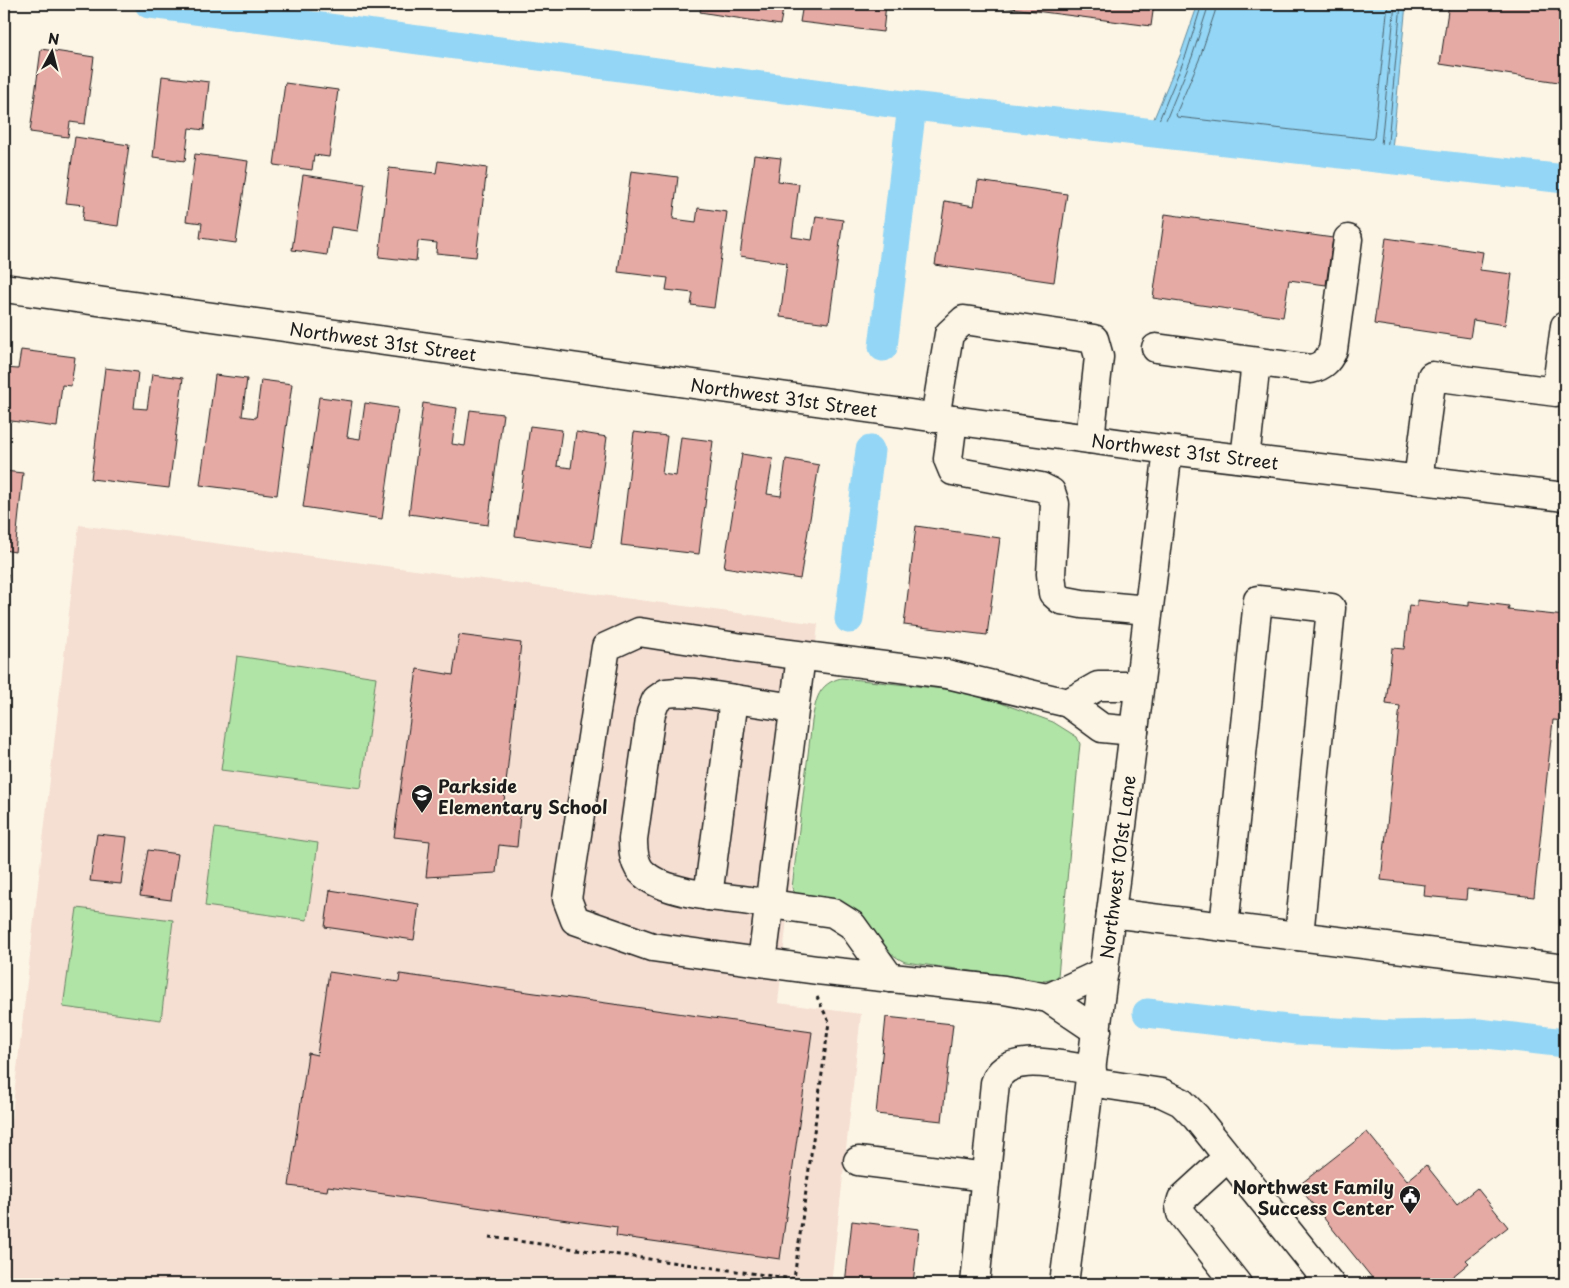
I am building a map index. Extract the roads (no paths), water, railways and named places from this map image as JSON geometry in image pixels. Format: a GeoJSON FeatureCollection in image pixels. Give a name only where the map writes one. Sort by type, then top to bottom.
{"type":"FeatureCollection","features":[{"type":"Feature","properties":{"kind":"street"},"geometry":{"type":"LineString","coordinates":[[1156,348],[1311,369],[1320,366],[1328,360],[1333,350],[1348,239]]}},
{"type":"Feature","properties":{"kind":"street","name":"Northwest 31st Street"},"geometry":{"type":"LineString","coordinates":[[4,288],[1090,440],[1565,497]]}},
{"type":"Feature","properties":{"kind":"street"},"geometry":{"type":"LineString","coordinates":[[1090,440],[1099,357],[1094,339],[964,320],[949,334],[944,419],[948,460],[953,471],[1041,487],[1051,492],[1055,504],[1051,574],[1054,593],[1061,600],[1082,604],[1148,610]]}},
{"type":"Feature","properties":{"kind":"street"},"geometry":{"type":"LineString","coordinates":[[1418,480],[1432,376],[1556,392],[1565,326]]}},
{"type":"Feature","properties":{"kind":"street"},"geometry":{"type":"LineString","coordinates":[[1244,459],[1256,362]]}},
{"type":"Feature","properties":{"kind":"street","name":"Northwest 101st Lane"},"geometry":{"type":"LineString","coordinates":[[1064,1284],[1168,450]]}},
{"type":"Feature","properties":{"kind":"street"},"geometry":{"type":"LineString","coordinates":[[1224,927],[1258,600],[1331,608],[1299,936]]}},
{"type":"Feature","properties":{"kind":"street"},"geometry":{"type":"LineString","coordinates":[[1097,1031],[1048,998],[1004,990],[890,978],[652,947],[575,920],[567,899],[606,647],[639,632],[801,656],[947,674],[1068,703],[1102,728],[1134,731]]}},
{"type":"Feature","properties":{"kind":"street"},"geometry":{"type":"LineString","coordinates":[[762,962],[801,656]]}},
{"type":"Feature","properties":{"kind":"street"},"geometry":{"type":"LineString","coordinates":[[1068,703],[1098,686],[1139,686]]}},
{"type":"Feature","properties":{"kind":"street"},"geometry":{"type":"LineString","coordinates":[[794,708],[696,693],[666,693],[656,700],[651,713],[633,839],[634,854],[642,873],[654,881],[680,890],[708,896],[833,913],[852,925],[890,978]]}},
{"type":"Feature","properties":{"kind":"street"},"geometry":{"type":"LineString","coordinates":[[708,896],[734,699]]}},
{"type":"Feature","properties":{"kind":"street"},"geometry":{"type":"LineString","coordinates":[[1111,913],[1565,968]]}},
{"type":"Feature","properties":{"kind":"street"},"geometry":{"type":"LineString","coordinates":[[1048,998],[1104,972]]}},
{"type":"Feature","properties":{"kind":"street"},"geometry":{"type":"LineString","coordinates":[[975,1284],[995,1083],[998,1074],[1011,1065],[1030,1062],[1162,1093],[1181,1102],[1196,1116],[1330,1284]]}},
{"type":"Feature","properties":{"kind":"street"},"geometry":{"type":"LineString","coordinates":[[1227,1281],[1181,1213],[1180,1206],[1182,1199],[1228,1158]]}},
{"type":"Feature","properties":{"kind":"street"},"geometry":{"type":"LineString","coordinates":[[858,1161],[986,1177]]}},
{"type":"Feature","properties":{"kind":"water"},"geometry":{"type":"Polygon","coordinates":[[[1198,4],[1406,4],[1391,160],[1148,133],[1181,53],[1198,4]]]}},
{"type":"Feature","properties":{"kind":"waterway"},"geometry":{"type":"LineString","coordinates":[[149,4],[912,106],[1565,179]]}},
{"type":"Feature","properties":{"kind":"waterway"},"geometry":{"type":"LineString","coordinates":[[883,347],[912,106]]}},
{"type":"Feature","properties":{"kind":"waterway"},"geometry":{"type":"LineString","coordinates":[[849,619],[870,450]]}},
{"type":"Feature","properties":{"kind":"waterway"},"geometry":{"type":"LineString","coordinates":[[1147,1013],[1297,1030],[1393,1035],[1478,1033],[1565,1043]]}},
{"type":"Feature","properties":{"kind":"place","name":"Parkside Elementary School"},"geometry":{"type":"Point","coordinates":[422,814]}},
{"type":"Feature","properties":{"kind":"place","name":"Northwest Family Success Center"},"geometry":{"type":"Point","coordinates":[1410,1215]}}]}
